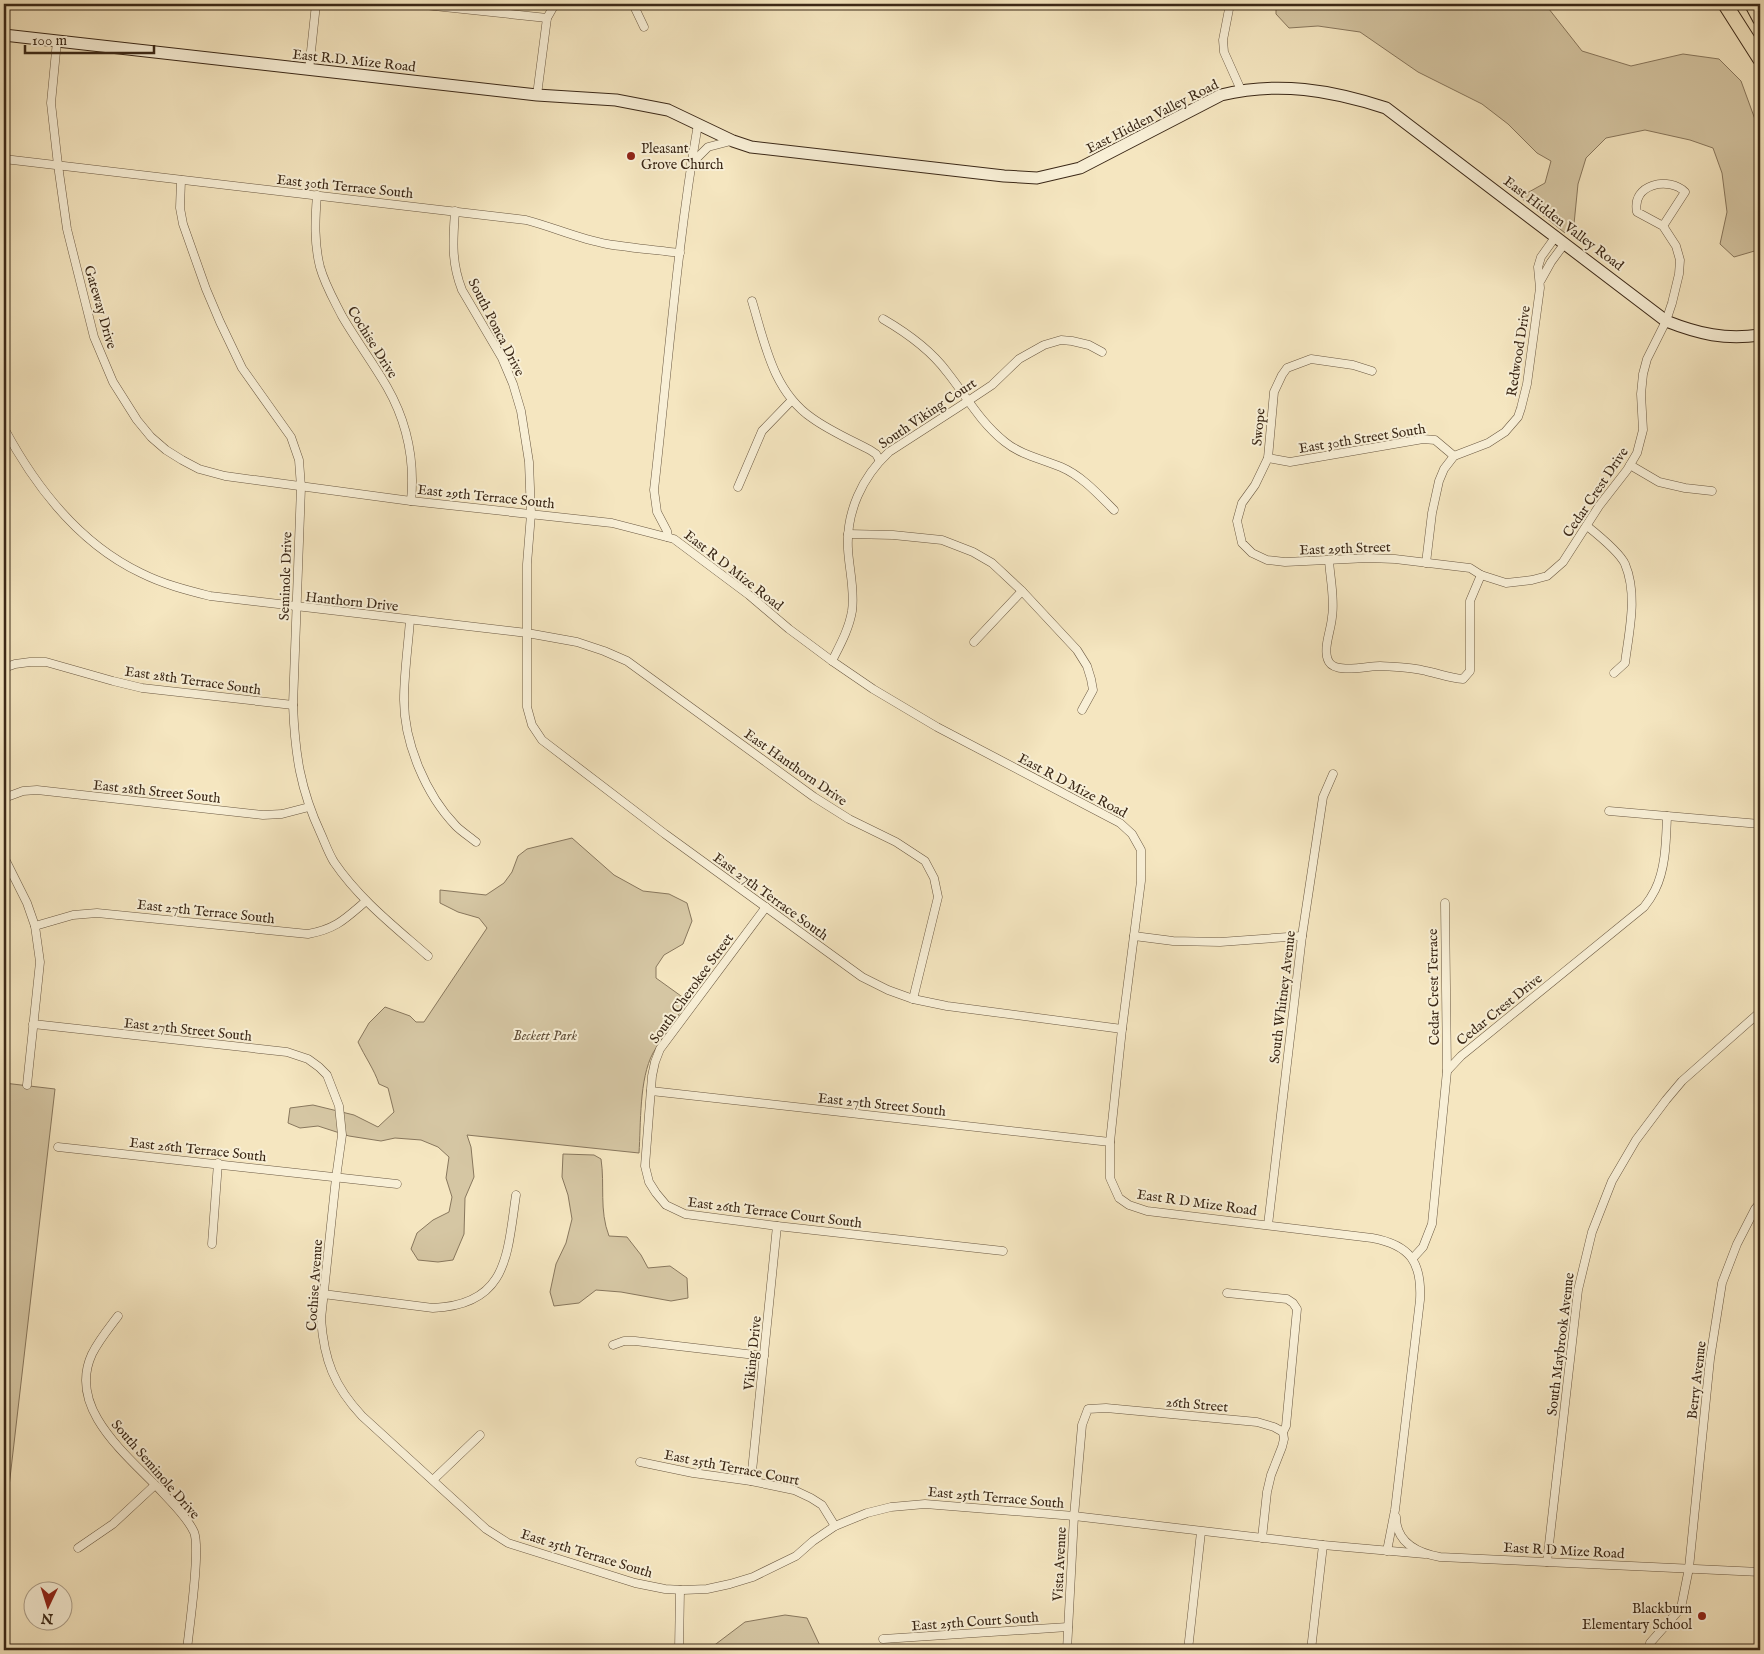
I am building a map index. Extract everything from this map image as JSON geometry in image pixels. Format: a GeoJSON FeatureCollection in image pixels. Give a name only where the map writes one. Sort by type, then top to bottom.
{"type":"FeatureCollection","features":[{"type":"Feature","properties":{"kind":"highway"},"geometry":{"type":"LineString","coordinates":[[1725,4],[1760,59]]}},
{"type":"Feature","properties":{"kind":"highway"},"geometry":{"type":"LineString","coordinates":[[1752,4],[1760,19]]}},
{"type":"Feature","properties":{"kind":"main road","name":"East R.D. Mize Road"},"geometry":{"type":"LineString","coordinates":[[4,35],[537,95],[616,100],[668,110],[698,124]]}},
{"type":"Feature","properties":{"kind":"main road","name":"East Hidden Valley Road"},"geometry":{"type":"LineString","coordinates":[[698,124],[733,141],[752,147],[1004,176],[1037,178],[1080,168],[1221,96],[1241,90],[1266,88],[1311,90],[1350,96],[1386,108],[1666,320],[1691,331],[1715,336],[1742,338],[1760,335]]}},
{"type":"Feature","properties":{"kind":"street"},"geometry":{"type":"LineString","coordinates":[[309,70],[316,4]]}},
{"type":"Feature","properties":{"kind":"street"},"geometry":{"type":"LineString","coordinates":[[415,4],[547,18]]}},
{"type":"Feature","properties":{"kind":"street"},"geometry":{"type":"LineString","coordinates":[[537,95],[547,18],[555,4]]}},
{"type":"Feature","properties":{"kind":"street"},"geometry":{"type":"LineString","coordinates":[[634,4],[644,26]]}},
{"type":"Feature","properties":{"kind":"street"},"geometry":{"type":"LineString","coordinates":[[1230,4],[1223,40],[1224,52],[1241,90]]}},
{"type":"Feature","properties":{"kind":"street","name":"Gateway Drive"},"geometry":{"type":"LineString","coordinates":[[56,41],[51,103],[67,229],[94,337],[113,382],[137,420],[151,437],[166,450],[182,460],[199,468],[225,476],[301,487]]}},
{"type":"Feature","properties":{"kind":"street","name":"East R D Mize Road"},"geometry":{"type":"LineString","coordinates":[[698,124],[680,253],[654,490],[657,512],[667,531],[668,537],[674,539],[749,595],[789,629],[832,661],[874,689],[937,727],[1120,823],[1132,834],[1141,850],[1141,881],[1110,1142],[1110,1178],[1119,1198],[1129,1205],[1147,1210],[1385,1240],[1395,1244],[1413,1258],[1420,1275],[1420,1300],[1396,1510],[1387,1551]]}},
{"type":"Feature","properties":{"kind":"street"},"geometry":{"type":"LineString","coordinates":[[691,164],[708,147],[733,141]]}},
{"type":"Feature","properties":{"kind":"street","name":"East 30th Terrace South"},"geometry":{"type":"LineString","coordinates":[[4,159],[526,220],[578,237],[607,244],[680,253]]}},
{"type":"Feature","properties":{"kind":"street","name":"Seminole Drive"},"geometry":{"type":"LineString","coordinates":[[181,180],[180,208],[183,224],[220,322],[242,368],[291,437],[299,460],[301,487],[293,705],[294,737],[299,769],[309,807],[333,861],[366,901],[428,956]]}},
{"type":"Feature","properties":{"kind":"street"},"geometry":{"type":"LineString","coordinates":[[1662,184],[1674,184],[1686,192],[1663,226],[1637,212],[1635,202],[1638,195],[1644,189],[1662,184]]}},
{"type":"Feature","properties":{"kind":"street","name":"Cochise Drive"},"geometry":{"type":"LineString","coordinates":[[317,196],[314,233],[321,269],[330,293],[354,337],[387,388],[400,415],[412,459],[413,482],[411,501]]}},
{"type":"Feature","properties":{"kind":"street","name":"South Ponca Drive"},"geometry":{"type":"LineString","coordinates":[[455,211],[452,248],[458,280],[502,358],[513,384],[521,411],[529,462],[531,514],[527,564],[526,633]]}},
{"type":"Feature","properties":{"kind":"street","name":"Cedar Crest Drive"},"geometry":{"type":"LineString","coordinates":[[1481,575],[1506,583],[1547,576],[1563,562],[1599,506],[1637,453],[1643,430],[1641,394],[1643,374],[1647,359],[1666,320],[1679,274],[1680,260],[1676,246],[1663,226]]}},
{"type":"Feature","properties":{"kind":"street","name":"Redwood Drive"},"geometry":{"type":"LineString","coordinates":[[1541,280],[1551,262],[1560,239]]}},
{"type":"Feature","properties":{"kind":"street","name":"Redwood Drive"},"geometry":{"type":"LineString","coordinates":[[1454,456],[1488,443],[1505,432],[1518,417],[1527,384],[1541,280],[1538,267],[1539,261],[1560,239]]}},
{"type":"Feature","properties":{"kind":"street"},"geometry":{"type":"LineString","coordinates":[[752,301],[773,369],[780,384],[792,400],[812,418],[870,450],[880,460]]}},
{"type":"Feature","properties":{"kind":"street"},"geometry":{"type":"LineString","coordinates":[[883,319],[905,332],[930,352],[947,371],[985,424],[1007,444],[1025,454],[1062,467],[1086,483],[1114,510]]}},
{"type":"Feature","properties":{"kind":"street","name":"South Viking Court"},"geometry":{"type":"LineString","coordinates":[[832,661],[847,630],[852,610],[853,593],[848,534],[851,513],[861,487],[880,460],[889,452],[992,384],[1019,359],[1044,345],[1066,341],[1089,345],[1102,352]]}},
{"type":"Feature","properties":{"kind":"street","name":"Swope"},"geometry":{"type":"LineString","coordinates":[[1242,543],[1236,521],[1242,503],[1255,485],[1268,458],[1274,392],[1287,368],[1311,359],[1353,365],[1372,371]]}},
{"type":"Feature","properties":{"kind":"street"},"geometry":{"type":"LineString","coordinates":[[738,487],[762,431],[792,400]]}},
{"type":"Feature","properties":{"kind":"street","name":"Hanthorn Drive"},"geometry":{"type":"LineString","coordinates":[[4,428],[16,451],[38,484],[60,511],[85,535],[117,559],[141,573],[177,588],[210,596],[526,633]]}},
{"type":"Feature","properties":{"kind":"street","name":"East 30th Street South"},"geometry":{"type":"LineString","coordinates":[[1268,458],[1290,462],[1423,439],[1435,440],[1454,456]]}},
{"type":"Feature","properties":{"kind":"street"},"geometry":{"type":"LineString","coordinates":[[1426,563],[1432,513],[1439,481],[1454,456]]}},
{"type":"Feature","properties":{"kind":"street"},"geometry":{"type":"LineString","coordinates":[[1630,465],[1659,482],[1685,488],[1712,491]]}},
{"type":"Feature","properties":{"kind":"street","name":"East 29th Terrace South"},"geometry":{"type":"LineString","coordinates":[[301,487],[612,523],[668,537]]}},
{"type":"Feature","properties":{"kind":"street"},"geometry":{"type":"LineString","coordinates":[[1587,526],[1624,563],[1631,586],[1631,611],[1626,663],[1614,673]]}},
{"type":"Feature","properties":{"kind":"street"},"geometry":{"type":"LineString","coordinates":[[848,534],[894,535],[942,540],[973,552],[992,563],[1067,638],[1087,666],[1093,690],[1082,710]]}},
{"type":"Feature","properties":{"kind":"street","name":"East 29th Street"},"geometry":{"type":"LineString","coordinates":[[1242,543],[1252,553],[1267,560],[1285,562],[1368,558],[1395,559],[1470,568],[1481,575]]}},
{"type":"Feature","properties":{"kind":"street"},"geometry":{"type":"LineString","coordinates":[[1329,560],[1333,614],[1326,653],[1334,668],[1341,669],[1368,666],[1396,667],[1426,671],[1449,678],[1464,679],[1470,671],[1470,601],[1481,575]]}},
{"type":"Feature","properties":{"kind":"street"},"geometry":{"type":"LineString","coordinates":[[974,642],[1022,591]]}},
{"type":"Feature","properties":{"kind":"street"},"geometry":{"type":"LineString","coordinates":[[410,620],[404,701],[412,748],[434,798],[455,825],[476,842]]}},
{"type":"Feature","properties":{"kind":"street","name":"East 27th Terrace South"},"geometry":{"type":"LineString","coordinates":[[526,633],[527,707],[532,725],[542,740],[665,834],[862,977],[888,990],[913,999],[947,1006],[1122,1029]]}},
{"type":"Feature","properties":{"kind":"street","name":"East Hanthorn Drive"},"geometry":{"type":"LineString","coordinates":[[526,633],[577,642],[627,661],[814,797],[850,819],[896,842],[925,861],[934,878],[938,897],[913,999]]}},
{"type":"Feature","properties":{"kind":"street","name":"East 28th Terrace South"},"geometry":{"type":"LineString","coordinates":[[4,668],[15,664],[46,662],[142,688],[293,705]]}},
{"type":"Feature","properties":{"kind":"street","name":"South Whitney Avenue"},"geometry":{"type":"LineString","coordinates":[[1268,1225],[1302,936],[1323,797],[1333,774]]}},
{"type":"Feature","properties":{"kind":"street","name":"East 28th Street South"},"geometry":{"type":"LineString","coordinates":[[4,798],[37,790],[263,815],[282,814],[309,807]]}},
{"type":"Feature","properties":{"kind":"street"},"geometry":{"type":"LineString","coordinates":[[1609,810],[1760,824]]}},
{"type":"Feature","properties":{"kind":"street","name":"Cedar Crest Drive"},"geometry":{"type":"LineString","coordinates":[[1447,1071],[1461,1056],[1644,907],[1655,890],[1661,870],[1666,844],[1667,816]]}},
{"type":"Feature","properties":{"kind":"street"},"geometry":{"type":"LineString","coordinates":[[4,857],[27,903],[35,926],[40,962],[27,1085]]}},
{"type":"Feature","properties":{"kind":"street","name":"East 27th Terrace South"},"geometry":{"type":"LineString","coordinates":[[35,926],[73,915],[97,913],[308,934],[334,927],[345,920],[366,901]]}},
{"type":"Feature","properties":{"kind":"street","name":"Cedar Crest Terrace"},"geometry":{"type":"LineString","coordinates":[[1445,903],[1447,1071]]}},
{"type":"Feature","properties":{"kind":"street","name":"South Cherokee Street"},"geometry":{"type":"LineString","coordinates":[[651,1091],[655,1062],[660,1049],[766,907]]}},
{"type":"Feature","properties":{"kind":"street"},"geometry":{"type":"LineString","coordinates":[[1134,936],[1173,941],[1220,942],[1302,936]]}},
{"type":"Feature","properties":{"kind":"street","name":"South Maybrook Avenue"},"geometry":{"type":"LineString","coordinates":[[1547,1562],[1578,1290],[1592,1232],[1612,1181],[1636,1140],[1666,1100],[1682,1081],[1760,1012]]}},
{"type":"Feature","properties":{"kind":"street","name":"East 27th Street South"},"geometry":{"type":"LineString","coordinates":[[33,1024],[287,1052],[308,1059],[319,1067],[330,1082]]}},
{"type":"Feature","properties":{"kind":"street"},"geometry":{"type":"LineString","coordinates":[[1413,1258],[1423,1247],[1432,1224],[1447,1071]]}},
{"type":"Feature","properties":{"kind":"street","name":"Cochise Avenue"},"geometry":{"type":"LineString","coordinates":[[330,1082],[339,1106],[342,1135],[323,1294],[321,1319],[323,1343],[329,1365],[349,1402],[432,1480]]}},
{"type":"Feature","properties":{"kind":"street","name":"East 27th Street South"},"geometry":{"type":"LineString","coordinates":[[651,1091],[1110,1142]]}},
{"type":"Feature","properties":{"kind":"street","name":"East 26th Terrace Court South"},"geometry":{"type":"LineString","coordinates":[[651,1091],[645,1166],[649,1182],[666,1205],[685,1214],[1003,1251]]}},
{"type":"Feature","properties":{"kind":"street","name":"East 26th Terrace South"},"geometry":{"type":"LineString","coordinates":[[58,1147],[397,1184]]}},
{"type":"Feature","properties":{"kind":"street"},"geometry":{"type":"LineString","coordinates":[[212,1244],[218,1163]]}},
{"type":"Feature","properties":{"kind":"street"},"geometry":{"type":"LineString","coordinates":[[323,1294],[433,1308],[450,1307],[469,1302],[487,1290],[503,1267],[507,1254],[516,1195]]}},
{"type":"Feature","properties":{"kind":"street","name":"Berry Avenue"},"geometry":{"type":"LineString","coordinates":[[1650,1650],[1650,1643],[1681,1608],[1689,1568],[1710,1360],[1722,1283],[1737,1244],[1760,1203]]}},
{"type":"Feature","properties":{"kind":"street","name":"Viking Drive"},"geometry":{"type":"LineString","coordinates":[[751,1481],[777,1226]]}},
{"type":"Feature","properties":{"kind":"street"},"geometry":{"type":"LineString","coordinates":[[1227,1293],[1287,1299],[1297,1309],[1286,1426],[1283,1432],[1282,1447],[1271,1474],[1267,1492],[1262,1538]]}},
{"type":"Feature","properties":{"kind":"street","name":"South Seminole Drive"},"geometry":{"type":"LineString","coordinates":[[118,1316],[92,1355],[86,1381],[87,1394],[90,1405],[104,1430],[188,1521],[195,1534],[196,1554],[188,1650]]}},
{"type":"Feature","properties":{"kind":"street"},"geometry":{"type":"LineString","coordinates":[[613,1345],[635,1340],[764,1356]]}},
{"type":"Feature","properties":{"kind":"street","name":"26th Street"},"geometry":{"type":"LineString","coordinates":[[1106,1408],[1257,1422],[1274,1426],[1283,1432]]}},
{"type":"Feature","properties":{"kind":"street","name":"Vista Avenue"},"geometry":{"type":"LineString","coordinates":[[1067,1650],[1074,1516],[1082,1425],[1088,1409],[1106,1408]]}},
{"type":"Feature","properties":{"kind":"street"},"geometry":{"type":"LineString","coordinates":[[432,1480],[480,1435]]}},
{"type":"Feature","properties":{"kind":"street","name":"East 25th Terrace Court"},"geometry":{"type":"LineString","coordinates":[[640,1462],[693,1473],[751,1481],[804,1494],[822,1505],[835,1526]]}},
{"type":"Feature","properties":{"kind":"street","name":"East 25th Terrace South"},"geometry":{"type":"LineString","coordinates":[[432,1480],[486,1529],[508,1542],[635,1582],[665,1589],[707,1589],[753,1577],[796,1556],[813,1541],[835,1526],[890,1506],[925,1504],[1074,1516],[1323,1546],[1425,1554]]}},
{"type":"Feature","properties":{"kind":"street"},"geometry":{"type":"LineString","coordinates":[[78,1548],[112,1524],[156,1485]]}},
{"type":"Feature","properties":{"kind":"street","name":"East R D Mize Road"},"geometry":{"type":"LineString","coordinates":[[1396,1510],[1398,1532],[1412,1548],[1425,1554],[1760,1572]]}},
{"type":"Feature","properties":{"kind":"street"},"geometry":{"type":"LineString","coordinates":[[1188,1650],[1201,1532]]}},
{"type":"Feature","properties":{"kind":"street"},"geometry":{"type":"LineString","coordinates":[[1311,1650],[1323,1546]]}},
{"type":"Feature","properties":{"kind":"street"},"geometry":{"type":"LineString","coordinates":[[679,1650],[680,1590]]}},
{"type":"Feature","properties":{"kind":"street","name":"East 25th Court South"},"geometry":{"type":"LineString","coordinates":[[884,1639],[1068,1627]]}},
{"type":"Feature","properties":{"kind":"green space"},"geometry":{"type":"Polygon","coordinates":[[[1276,4],[1545,4],[1582,51],[1631,66],[1683,54],[1719,59],[1741,81],[1760,133],[1760,245],[1758,250],[1734,257],[1720,244],[1727,212],[1722,173],[1713,148],[1690,140],[1645,130],[1606,138],[1586,158],[1578,184],[1574,224],[1565,233],[1520,197],[1545,183],[1551,161],[1537,153],[1508,124],[1482,104],[1418,72],[1360,32],[1318,26],[1289,28],[1276,14],[1276,4]]]}},
{"type":"Feature","properties":{"kind":"green space","name":"Beckett Park"},"geometry":{"type":"Polygon","coordinates":[[[572,838],[614,875],[643,891],[669,894],[687,903],[692,921],[683,944],[664,955],[656,967],[656,978],[688,1001],[657,1046],[648,1064],[641,1102],[639,1153],[467,1135],[471,1147],[474,1177],[465,1198],[464,1234],[453,1260],[438,1262],[418,1260],[411,1249],[417,1233],[433,1220],[449,1212],[452,1197],[446,1178],[449,1157],[438,1147],[421,1140],[395,1138],[381,1141],[349,1136],[318,1126],[300,1128],[288,1123],[290,1108],[313,1105],[354,1115],[378,1127],[394,1112],[388,1088],[379,1084],[358,1042],[369,1023],[385,1007],[410,1016],[416,1022],[424,1022],[487,928],[479,918],[458,912],[440,903],[440,890],[486,895],[504,883],[512,872],[518,856],[527,849],[572,838]]]}},
{"type":"Feature","properties":{"kind":"green space"},"geometry":{"type":"Polygon","coordinates":[[[4,1083],[55,1089],[4,1530],[4,1083]]]}},
{"type":"Feature","properties":{"kind":"green space"},"geometry":{"type":"Polygon","coordinates":[[[563,1154],[594,1155],[601,1159],[604,1217],[609,1236],[627,1237],[648,1268],[670,1266],[687,1278],[688,1298],[671,1301],[621,1292],[596,1290],[579,1303],[554,1306],[550,1292],[556,1264],[566,1243],[572,1219],[568,1195],[562,1177],[563,1154]]]}},
{"type":"Feature","properties":{"kind":"green space"},"geometry":{"type":"Polygon","coordinates":[[[785,1615],[807,1618],[822,1650],[708,1650],[745,1622],[785,1615]]]}},
{"type":"Feature","properties":{"kind":"place","name":"Pleasant Grove Church"},"geometry":{"type":"Point","coordinates":[631,156]}},
{"type":"Feature","properties":{"kind":"place","name":"Blackburn Elementary School"},"geometry":{"type":"Point","coordinates":[1702,1616]}}]}
